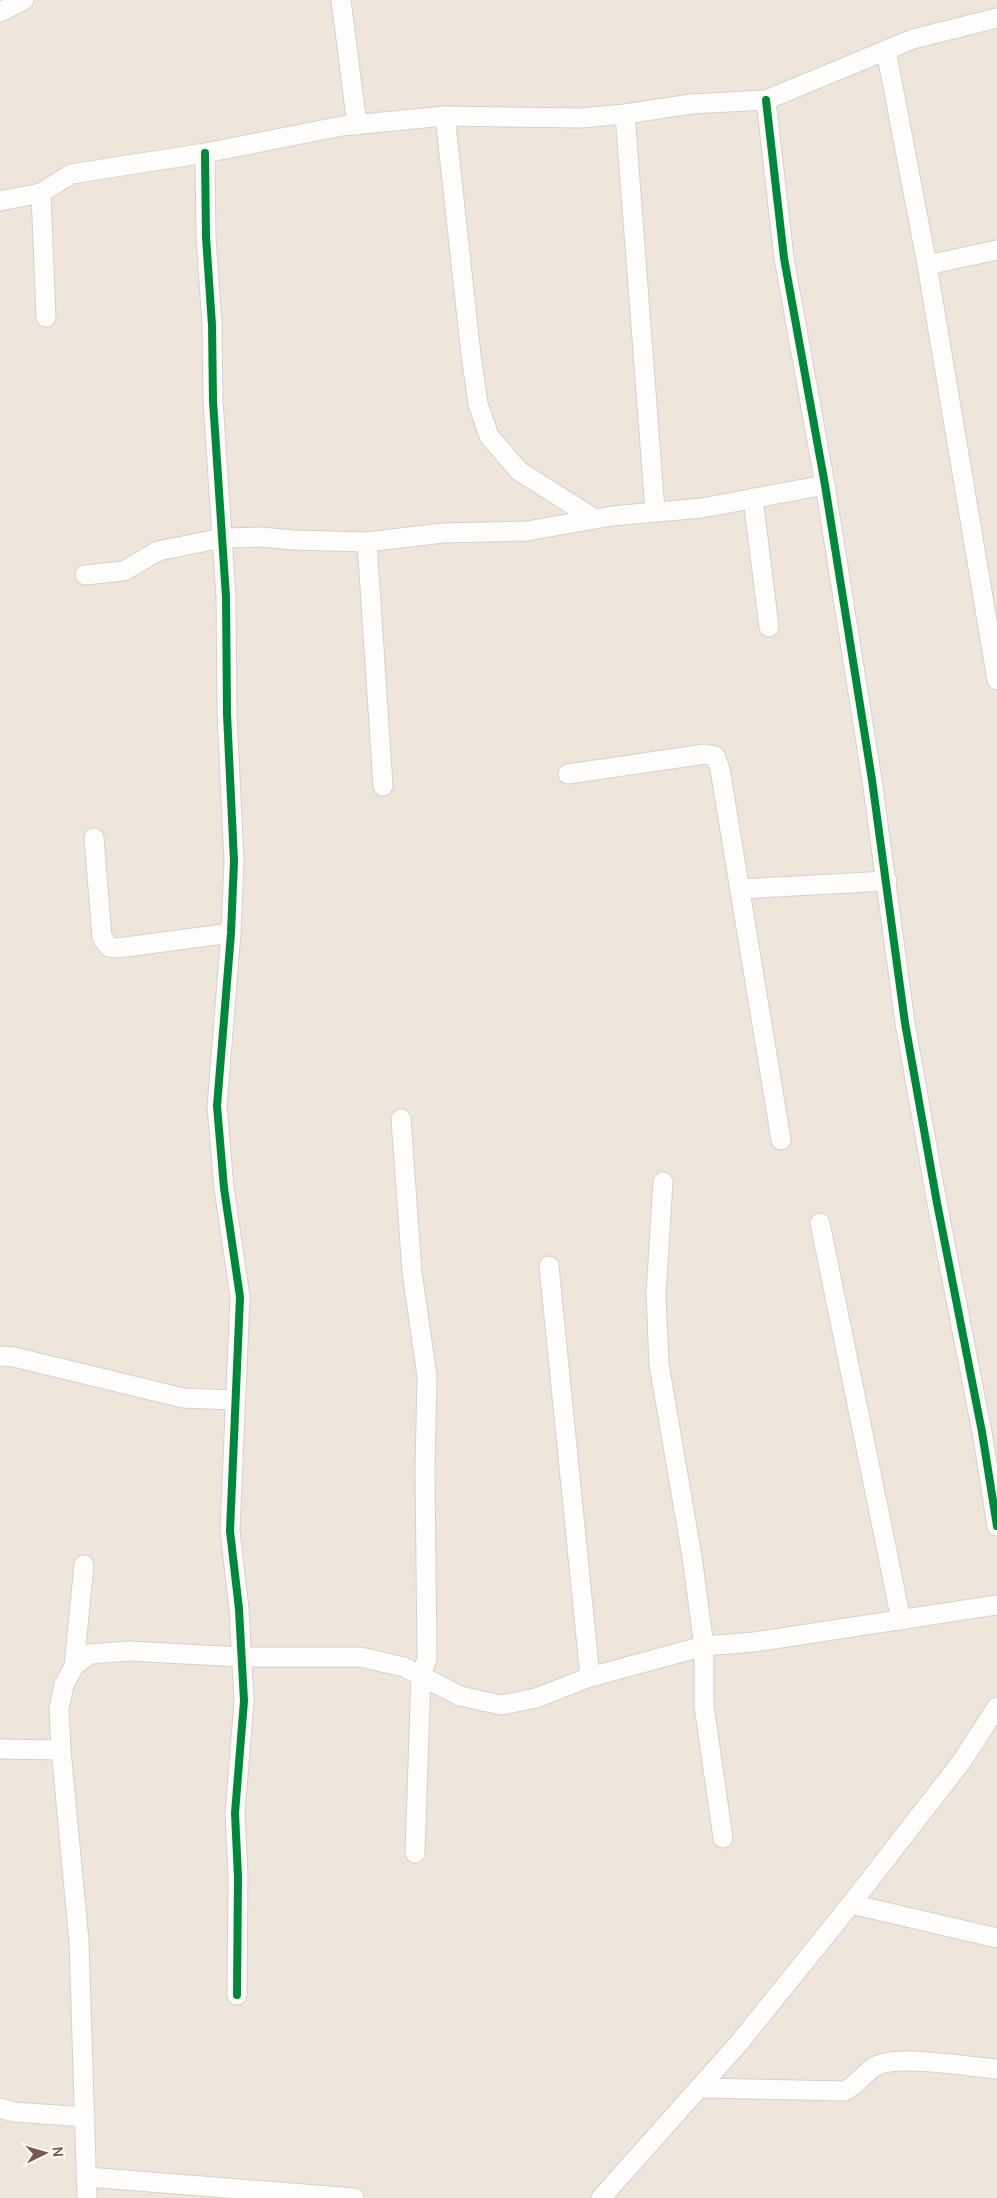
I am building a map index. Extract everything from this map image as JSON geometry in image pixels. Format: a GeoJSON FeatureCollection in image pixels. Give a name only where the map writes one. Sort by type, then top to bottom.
{"type":"FeatureCollection","features":[{"type":"Feature","properties":{"kind":"street"},"geometry":{"type":"LineString","coordinates":[[0,12],[24,0]]}},
{"type":"Feature","properties":{"kind":"street"},"geometry":{"type":"LineString","coordinates":[[341,0],[357,125]]}},
{"type":"Feature","properties":{"kind":"street"},"geometry":{"type":"LineString","coordinates":[[0,201],[41,193],[71,174],[205,153],[357,125],[445,116],[582,118],[626,114],[691,104],[766,100],[886,50],[944,30],[997,18]]}},
{"type":"Feature","properties":{"kind":"street"},"geometry":{"type":"LineString","coordinates":[[886,50],[927,265],[997,680]]}},
{"type":"Feature","properties":{"kind":"street"},"geometry":{"type":"LineString","coordinates":[[766,100],[784,258],[825,485],[887,881],[906,1023],[937,1203],[982,1432],[997,1526]]}},
{"type":"Feature","properties":{"kind":"street"},"geometry":{"type":"LineString","coordinates":[[626,114],[654,511]]}},
{"type":"Feature","properties":{"kind":"street"},"geometry":{"type":"LineString","coordinates":[[445,116],[478,404],[489,436],[519,471],[595,519]]}},
{"type":"Feature","properties":{"kind":"street"},"geometry":{"type":"LineString","coordinates":[[205,153],[206,237],[212,325],[213,401],[226,597],[226,714],[234,862],[231,933],[217,1106],[224,1188],[240,1297],[230,1531],[244,1702],[235,1813],[238,1877],[237,1995]]}},
{"type":"Feature","properties":{"kind":"street"},"geometry":{"type":"LineString","coordinates":[[41,193],[46,317]]}},
{"type":"Feature","properties":{"kind":"street"},"geometry":{"type":"LineString","coordinates":[[927,265],[997,250]]}},
{"type":"Feature","properties":{"kind":"street"},"geometry":{"type":"LineString","coordinates":[[85,575],[124,571],[158,551],[222,538],[261,537],[367,542],[443,533],[528,531],[654,511],[702,508],[825,485]]}},
{"type":"Feature","properties":{"kind":"street"},"geometry":{"type":"LineString","coordinates":[[753,498],[769,627]]}},
{"type":"Feature","properties":{"kind":"street"},"geometry":{"type":"LineString","coordinates":[[367,542],[383,786]]}},
{"type":"Feature","properties":{"kind":"street"},"geometry":{"type":"LineString","coordinates":[[568,774],[706,754],[715,756],[720,769],[781,1140]]}},
{"type":"Feature","properties":{"kind":"street"},"geometry":{"type":"LineString","coordinates":[[94,838],[102,937],[109,947],[118,948],[231,933]]}},
{"type":"Feature","properties":{"kind":"street"},"geometry":{"type":"LineString","coordinates":[[740,889],[887,881]]}},
{"type":"Feature","properties":{"kind":"street"},"geometry":{"type":"LineString","coordinates":[[401,1119],[412,1272],[427,1376],[425,1470],[427,1659],[421,1676],[415,1853]]}},
{"type":"Feature","properties":{"kind":"street"},"geometry":{"type":"LineString","coordinates":[[663,1182],[656,1294],[660,1364],[692,1557],[704,1646],[704,1706],[723,1838]]}},
{"type":"Feature","properties":{"kind":"street"},"geometry":{"type":"LineString","coordinates":[[820,1223],[901,1620]]}},
{"type":"Feature","properties":{"kind":"street"},"geometry":{"type":"LineString","coordinates":[[549,1266],[590,1677]]}},
{"type":"Feature","properties":{"kind":"street"},"geometry":{"type":"LineString","coordinates":[[0,1356],[14,1356],[183,1398],[235,1400]]}},
{"type":"Feature","properties":{"kind":"street"},"geometry":{"type":"LineString","coordinates":[[84,1565],[74,1666],[64,1686],[59,1709],[61,1750],[79,1942],[87,2198]]}},
{"type":"Feature","properties":{"kind":"street"},"geometry":{"type":"LineString","coordinates":[[74,1666],[90,1654],[129,1651],[241,1657],[360,1657],[404,1668],[460,1696],[501,1704],[536,1698],[590,1677],[704,1646],[754,1642],[997,1605]]}},
{"type":"Feature","properties":{"kind":"street"},"geometry":{"type":"LineString","coordinates":[[601,2198],[700,2088],[852,1904],[962,1762],[997,1707]]}},
{"type":"Feature","properties":{"kind":"street"},"geometry":{"type":"LineString","coordinates":[[0,1749],[61,1750]]}},
{"type":"Feature","properties":{"kind":"street"},"geometry":{"type":"LineString","coordinates":[[852,1904],[997,1938]]}},
{"type":"Feature","properties":{"kind":"street"},"geometry":{"type":"LineString","coordinates":[[700,2088],[844,2090],[853,2088],[876,2066],[900,2061],[997,2069]]}},
{"type":"Feature","properties":{"kind":"street"},"geometry":{"type":"LineString","coordinates":[[0,2108],[14,2112],[85,2117]]}},
{"type":"Feature","properties":{"kind":"street"},"geometry":{"type":"LineString","coordinates":[[87,2177],[354,2198]]}},
{"type":"Feature","properties":{"kind":"shaded area"},"geometry":{"type":"Polygon","coordinates":[[[0,0],[997,0],[997,2198],[0,2198],[0,0]]]}},
{"type":"Feature","properties":{"kind":"cycle path"},"geometry":{"type":"LineString","coordinates":[[766,100],[784,258],[825,485],[872,780],[905,1023],[937,1203],[982,1432],[997,1526]]}},
{"type":"Feature","properties":{"kind":"cycle path"},"geometry":{"type":"LineString","coordinates":[[205,153],[206,237],[212,325],[213,401],[226,597],[227,714],[234,861],[231,933],[217,1106],[224,1188],[240,1297],[230,1531],[239,1609],[244,1701],[235,1813],[238,1877],[237,1995]]}}]}
